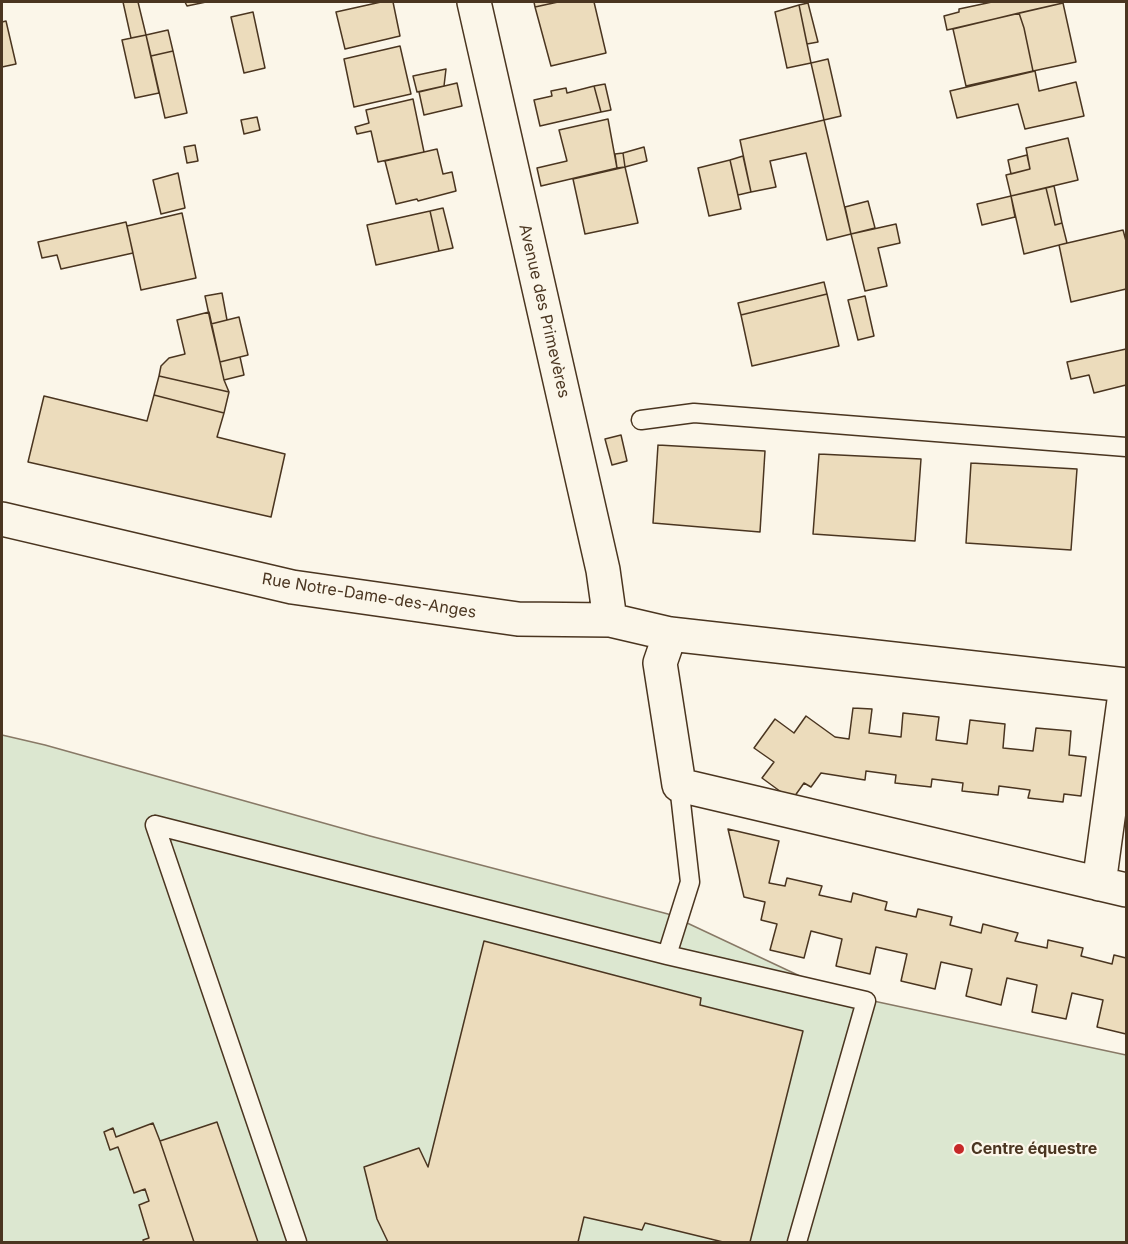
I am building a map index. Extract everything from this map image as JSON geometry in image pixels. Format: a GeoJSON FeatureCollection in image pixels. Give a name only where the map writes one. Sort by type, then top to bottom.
{"type":"FeatureCollection","features":[{"type":"Feature","properties":{"kind":"street","name":"Avenue des Primevères"},"geometry":{"type":"LineString","coordinates":[[474,2],[603,570],[610,620]]}},
{"type":"Feature","properties":{"kind":"street","name":"Rue Notre-Dame-des-Anges"},"geometry":{"type":"LineString","coordinates":[[2,519],[292,587],[518,619],[610,620],[670,634],[1126,685]]}},
{"type":"Feature","properties":{"kind":"street"},"geometry":{"type":"LineString","coordinates":[[670,634],[660,663],[679,785],[1113,887],[1126,685]]}},
{"type":"Feature","properties":{"kind":"lane"},"geometry":{"type":"LineString","coordinates":[[641,420],[694,413],[1126,447]]}},
{"type":"Feature","properties":{"kind":"lane"},"geometry":{"type":"LineString","coordinates":[[667,955],[690,882],[679,785]]}},
{"type":"Feature","properties":{"kind":"lane"},"geometry":{"type":"LineString","coordinates":[[297,1242],[155,825],[667,955],[866,1001],[796,1242]]}},
{"type":"Feature","properties":{"kind":"green space"},"geometry":{"type":"Polygon","coordinates":[[[2,735],[370,836],[668,914],[836,993],[1126,1055],[1126,1242],[2,1242],[2,735]]]}},
{"type":"Feature","properties":{"kind":"building"},"geometry":{"type":"Polygon","coordinates":[[[123,2],[138,2],[146,35],[131,38],[123,2]]]}},
{"type":"Feature","properties":{"kind":"building"},"geometry":{"type":"Polygon","coordinates":[[[185,2],[206,2],[187,6],[185,2]]]}},
{"type":"Feature","properties":{"kind":"building"},"geometry":{"type":"Polygon","coordinates":[[[381,2],[393,2],[400,36],[345,49],[336,12],[381,2]]]}},
{"type":"Feature","properties":{"kind":"building"},"geometry":{"type":"Polygon","coordinates":[[[534,2],[558,2],[535,7],[534,2]]]}},
{"type":"Feature","properties":{"kind":"building"},"geometry":{"type":"Polygon","coordinates":[[[558,2],[594,2],[606,53],[551,66],[535,7],[558,2]]]}},
{"type":"Feature","properties":{"kind":"building"},"geometry":{"type":"Polygon","coordinates":[[[992,2],[1063,3],[947,30],[944,16],[959,12],[959,9],[992,2]]]}},
{"type":"Feature","properties":{"kind":"building"},"geometry":{"type":"Polygon","coordinates":[[[808,3],[818,42],[807,44],[799,5],[808,3]]]}},
{"type":"Feature","properties":{"kind":"building"},"geometry":{"type":"Polygon","coordinates":[[[1063,3],[1076,62],[1033,71],[1019,13],[1063,3]]]}},
{"type":"Feature","properties":{"kind":"building"},"geometry":{"type":"Polygon","coordinates":[[[799,5],[811,63],[787,68],[775,12],[799,5]]]}},
{"type":"Feature","properties":{"kind":"building"},"geometry":{"type":"Polygon","coordinates":[[[253,12],[265,68],[244,73],[231,17],[253,12]]]}},
{"type":"Feature","properties":{"kind":"building"},"geometry":{"type":"Polygon","coordinates":[[[1019,13],[1033,71],[966,86],[953,29],[1019,13]]]}},
{"type":"Feature","properties":{"kind":"building"},"geometry":{"type":"Polygon","coordinates":[[[6,21],[16,64],[2,67],[2,22],[6,21]]]}},
{"type":"Feature","properties":{"kind":"building"},"geometry":{"type":"Polygon","coordinates":[[[168,30],[173,51],[151,56],[146,35],[168,30]]]}},
{"type":"Feature","properties":{"kind":"building"},"geometry":{"type":"Polygon","coordinates":[[[146,35],[159,93],[135,98],[122,40],[146,35]]]}},
{"type":"Feature","properties":{"kind":"building"},"geometry":{"type":"Polygon","coordinates":[[[400,46],[411,94],[354,107],[344,59],[400,46]]]}},
{"type":"Feature","properties":{"kind":"building"},"geometry":{"type":"Polygon","coordinates":[[[173,51],[187,113],[165,118],[151,56],[173,51]]]}},
{"type":"Feature","properties":{"kind":"building"},"geometry":{"type":"Polygon","coordinates":[[[828,59],[841,116],[824,120],[811,63],[828,59]]]}},
{"type":"Feature","properties":{"kind":"building"},"geometry":{"type":"Polygon","coordinates":[[[446,69],[444,86],[417,92],[413,76],[446,69]]]}},
{"type":"Feature","properties":{"kind":"building"},"geometry":{"type":"Polygon","coordinates":[[[1035,71],[1039,91],[1076,82],[1084,116],[1025,129],[1018,104],[957,118],[950,91],[1035,71]]]}},
{"type":"Feature","properties":{"kind":"building"},"geometry":{"type":"Polygon","coordinates":[[[457,83],[462,106],[424,115],[419,92],[457,83]]]}},
{"type":"Feature","properties":{"kind":"building"},"geometry":{"type":"Polygon","coordinates":[[[605,84],[611,110],[601,112],[594,86],[605,84]]]}},
{"type":"Feature","properties":{"kind":"building"},"geometry":{"type":"Polygon","coordinates":[[[594,86],[601,112],[540,126],[534,100],[552,96],[551,91],[566,88],[567,93],[594,86]]]}},
{"type":"Feature","properties":{"kind":"building"},"geometry":{"type":"Polygon","coordinates":[[[413,99],[424,152],[378,162],[371,131],[357,134],[355,127],[369,123],[366,110],[413,99]]]}},
{"type":"Feature","properties":{"kind":"building"},"geometry":{"type":"Polygon","coordinates":[[[257,117],[260,130],[244,134],[241,120],[257,117]]]}},
{"type":"Feature","properties":{"kind":"building"},"geometry":{"type":"Polygon","coordinates":[[[608,119],[617,168],[541,186],[537,168],[567,161],[559,130],[608,119]]]}},
{"type":"Feature","properties":{"kind":"building"},"geometry":{"type":"Polygon","coordinates":[[[824,120],[851,234],[827,240],[806,153],[770,161],[776,187],[751,192],[740,140],[824,120]]]}},
{"type":"Feature","properties":{"kind":"building"},"geometry":{"type":"Polygon","coordinates":[[[1068,138],[1078,180],[1011,196],[1006,175],[1030,169],[1026,148],[1068,138]]]}},
{"type":"Feature","properties":{"kind":"building"},"geometry":{"type":"Polygon","coordinates":[[[195,145],[198,161],[187,163],[184,147],[195,145]]]}},
{"type":"Feature","properties":{"kind":"building"},"geometry":{"type":"Polygon","coordinates":[[[644,147],[647,161],[625,167],[623,153],[644,147]]]}},
{"type":"Feature","properties":{"kind":"building"},"geometry":{"type":"Polygon","coordinates":[[[437,149],[443,174],[452,172],[456,191],[396,204],[385,161],[437,149]]]}},
{"type":"Feature","properties":{"kind":"building"},"geometry":{"type":"Polygon","coordinates":[[[623,153],[625,167],[617,168],[615,154],[623,153]]]}},
{"type":"Feature","properties":{"kind":"building"},"geometry":{"type":"Polygon","coordinates":[[[1027,155],[1030,169],[1011,174],[1008,160],[1027,155]]]}},
{"type":"Feature","properties":{"kind":"building"},"geometry":{"type":"Polygon","coordinates":[[[743,156],[751,192],[738,195],[730,160],[743,156]]]}},
{"type":"Feature","properties":{"kind":"building"},"geometry":{"type":"Polygon","coordinates":[[[730,160],[741,209],[709,216],[698,168],[730,160]]]}},
{"type":"Feature","properties":{"kind":"building"},"geometry":{"type":"Polygon","coordinates":[[[625,167],[638,223],[585,234],[573,179],[625,167]]]}},
{"type":"Feature","properties":{"kind":"building"},"geometry":{"type":"Polygon","coordinates":[[[178,173],[185,208],[161,214],[153,180],[178,173]]]}},
{"type":"Feature","properties":{"kind":"building"},"geometry":{"type":"Polygon","coordinates":[[[1054,186],[1062,223],[1055,225],[1046,188],[1054,186]]]}},
{"type":"Feature","properties":{"kind":"building"},"geometry":{"type":"Polygon","coordinates":[[[1046,188],[1055,225],[1062,223],[1067,243],[1024,254],[1011,196],[1046,188]]]}},
{"type":"Feature","properties":{"kind":"building"},"geometry":{"type":"Polygon","coordinates":[[[1011,196],[1015,217],[982,225],[977,204],[1011,196]]]}},
{"type":"Feature","properties":{"kind":"building"},"geometry":{"type":"Polygon","coordinates":[[[868,201],[875,228],[851,234],[845,207],[868,201]]]}},
{"type":"Feature","properties":{"kind":"building"},"geometry":{"type":"Polygon","coordinates":[[[443,208],[453,248],[439,251],[430,211],[443,208]]]}},
{"type":"Feature","properties":{"kind":"building"},"geometry":{"type":"Polygon","coordinates":[[[430,211],[439,251],[376,265],[367,225],[430,211]]]}},
{"type":"Feature","properties":{"kind":"building"},"geometry":{"type":"Polygon","coordinates":[[[182,213],[196,278],[141,290],[127,226],[182,213]]]}},
{"type":"Feature","properties":{"kind":"building"},"geometry":{"type":"Polygon","coordinates":[[[126,222],[133,253],[61,269],[57,255],[42,258],[38,242],[126,222]]]}},
{"type":"Feature","properties":{"kind":"building"},"geometry":{"type":"Polygon","coordinates":[[[896,224],[900,243],[878,248],[887,286],[865,291],[851,234],[896,224]]]}},
{"type":"Feature","properties":{"kind":"building"},"geometry":{"type":"Polygon","coordinates":[[[1123,230],[1126,241],[1126,289],[1071,302],[1059,245],[1123,230]]]}},
{"type":"Feature","properties":{"kind":"building"},"geometry":{"type":"Polygon","coordinates":[[[824,282],[827,294],[741,315],[738,303],[824,282]]]}},
{"type":"Feature","properties":{"kind":"building"},"geometry":{"type":"Polygon","coordinates":[[[222,293],[227,320],[211,324],[205,296],[222,293]]]}},
{"type":"Feature","properties":{"kind":"building"},"geometry":{"type":"Polygon","coordinates":[[[827,294],[839,346],[752,366],[741,315],[827,294]]]}},
{"type":"Feature","properties":{"kind":"building"},"geometry":{"type":"Polygon","coordinates":[[[865,296],[874,336],[858,340],[848,300],[865,296]]]}},
{"type":"Feature","properties":{"kind":"building"},"geometry":{"type":"Polygon","coordinates":[[[209,312],[224,380],[229,392],[159,376],[161,366],[169,358],[185,354],[177,320],[209,312]]]}},
{"type":"Feature","properties":{"kind":"building"},"geometry":{"type":"Polygon","coordinates":[[[239,317],[248,355],[220,362],[211,324],[239,317]]]}},
{"type":"Feature","properties":{"kind":"building"},"geometry":{"type":"Polygon","coordinates":[[[1126,349],[1126,385],[1094,393],[1089,375],[1071,379],[1067,362],[1126,349]]]}},
{"type":"Feature","properties":{"kind":"building"},"geometry":{"type":"Polygon","coordinates":[[[240,357],[244,375],[224,380],[220,362],[240,357]]]}},
{"type":"Feature","properties":{"kind":"building"},"geometry":{"type":"Polygon","coordinates":[[[159,376],[229,392],[224,413],[154,395],[159,376]]]}},
{"type":"Feature","properties":{"kind":"building"},"geometry":{"type":"Polygon","coordinates":[[[154,395],[224,413],[217,437],[285,454],[271,517],[28,462],[44,396],[147,421],[154,395]]]}},
{"type":"Feature","properties":{"kind":"building"},"geometry":{"type":"Polygon","coordinates":[[[621,435],[627,461],[612,465],[605,439],[621,435]]]}},
{"type":"Feature","properties":{"kind":"building"},"geometry":{"type":"Polygon","coordinates":[[[658,445],[765,451],[760,532],[653,523],[658,445]]]}},
{"type":"Feature","properties":{"kind":"building"},"geometry":{"type":"Polygon","coordinates":[[[819,454],[921,459],[915,541],[813,534],[819,454]]]}},
{"type":"Feature","properties":{"kind":"building"},"geometry":{"type":"Polygon","coordinates":[[[971,463],[1077,469],[1071,550],[966,543],[971,463]]]}},
{"type":"Feature","properties":{"kind":"building"},"geometry":{"type":"Polygon","coordinates":[[[853,708],[872,709],[869,733],[901,737],[903,713],[939,717],[936,740],[967,744],[970,720],[1005,724],[1003,748],[1033,751],[1036,728],[1071,731],[1069,755],[1086,757],[1081,796],[1064,794],[1063,802],[1028,798],[1030,790],[999,786],[998,795],[962,791],[963,783],[932,779],[931,787],[895,783],[896,775],[866,771],[865,780],[821,773],[811,787],[804,783],[792,800],[762,778],[774,762],[754,748],[775,719],[794,733],[806,716],[835,737],[849,739],[853,708]]]}},
{"type":"Feature","properties":{"kind":"building"},"geometry":{"type":"Polygon","coordinates":[[[728,829],[779,841],[769,883],[785,886],[787,878],[822,886],[819,895],[851,902],[853,893],[887,902],[885,910],[916,917],[918,909],[952,917],[950,925],[981,933],[983,924],[1018,933],[1015,941],[1047,948],[1048,940],[1083,948],[1081,956],[1112,964],[1114,955],[1126,958],[1126,1034],[1097,1027],[1103,1000],[1072,993],[1066,1019],[1032,1012],[1037,985],[1007,978],[1001,1005],[966,996],[972,969],[941,962],[935,989],[901,981],[907,954],[876,947],[870,974],[836,966],[842,939],[811,931],[804,958],[770,950],[777,924],[761,920],[765,902],[744,897],[728,829]]]}},
{"type":"Feature","properties":{"kind":"building"},"geometry":{"type":"Polygon","coordinates":[[[484,941],[701,998],[700,1005],[803,1031],[750,1242],[723,1242],[645,1223],[642,1230],[584,1217],[578,1242],[388,1242],[377,1219],[364,1167],[419,1148],[428,1167],[484,941]]]}},
{"type":"Feature","properties":{"kind":"building"},"geometry":{"type":"Polygon","coordinates":[[[217,1122],[258,1242],[194,1242],[160,1141],[217,1122]]]}},
{"type":"Feature","properties":{"kind":"building"},"geometry":{"type":"Polygon","coordinates":[[[153,1123],[194,1242],[144,1242],[143,1240],[149,1238],[139,1205],[149,1201],[145,1189],[134,1193],[118,1147],[110,1150],[104,1132],[113,1128],[116,1137],[153,1123]]]}},
{"type":"Feature","properties":{"kind":"place","name":"Centre équestre"},"geometry":{"type":"Point","coordinates":[959,1149]}}]}
